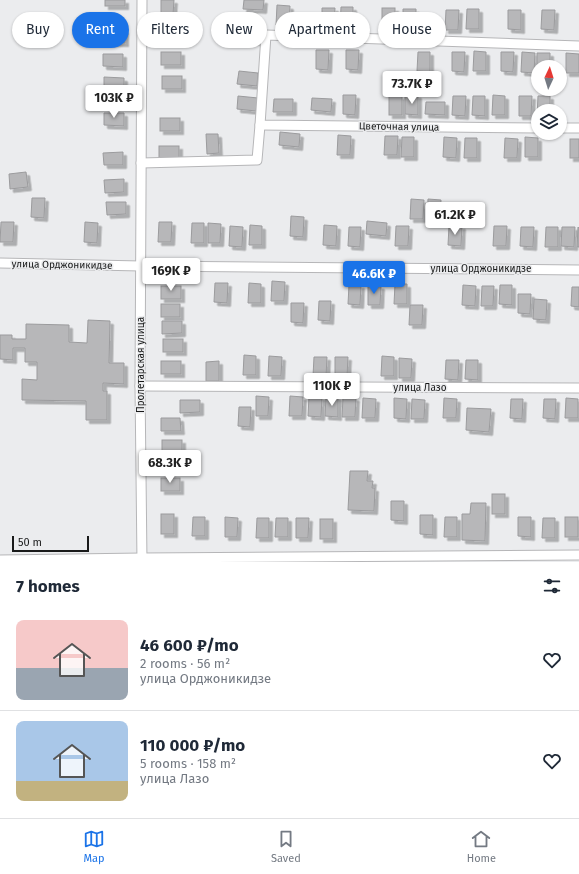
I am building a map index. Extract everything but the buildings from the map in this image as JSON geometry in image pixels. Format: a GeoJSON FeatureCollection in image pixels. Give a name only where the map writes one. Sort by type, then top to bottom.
{"type":"FeatureCollection","features":[{"type":"Feature","properties":{"kind":"street","name":"Пролетарская улица"},"geometry":{"type":"LineString","coordinates":[[142,0],[140,386],[142,560]]}},
{"type":"Feature","properties":{"kind":"street"},"geometry":{"type":"LineString","coordinates":[[141,163],[257,160],[266,35],[579,46]]}},
{"type":"Feature","properties":{"kind":"street","name":"Цветочная улица"},"geometry":{"type":"LineString","coordinates":[[260,125],[531,128]]}},
{"type":"Feature","properties":{"kind":"street"},"geometry":{"type":"LineString","coordinates":[[567,128],[579,128]]}},
{"type":"Feature","properties":{"kind":"street","name":"улица Орджоникидзе"},"geometry":{"type":"LineString","coordinates":[[0,263],[141,266],[579,270]]}},
{"type":"Feature","properties":{"kind":"street","name":"улица Лазо"},"geometry":{"type":"LineString","coordinates":[[140,386],[579,388]]}},
{"type":"Feature","properties":{"kind":"street"},"geometry":{"type":"LineString","coordinates":[[0,560],[579,556]]}}]}
